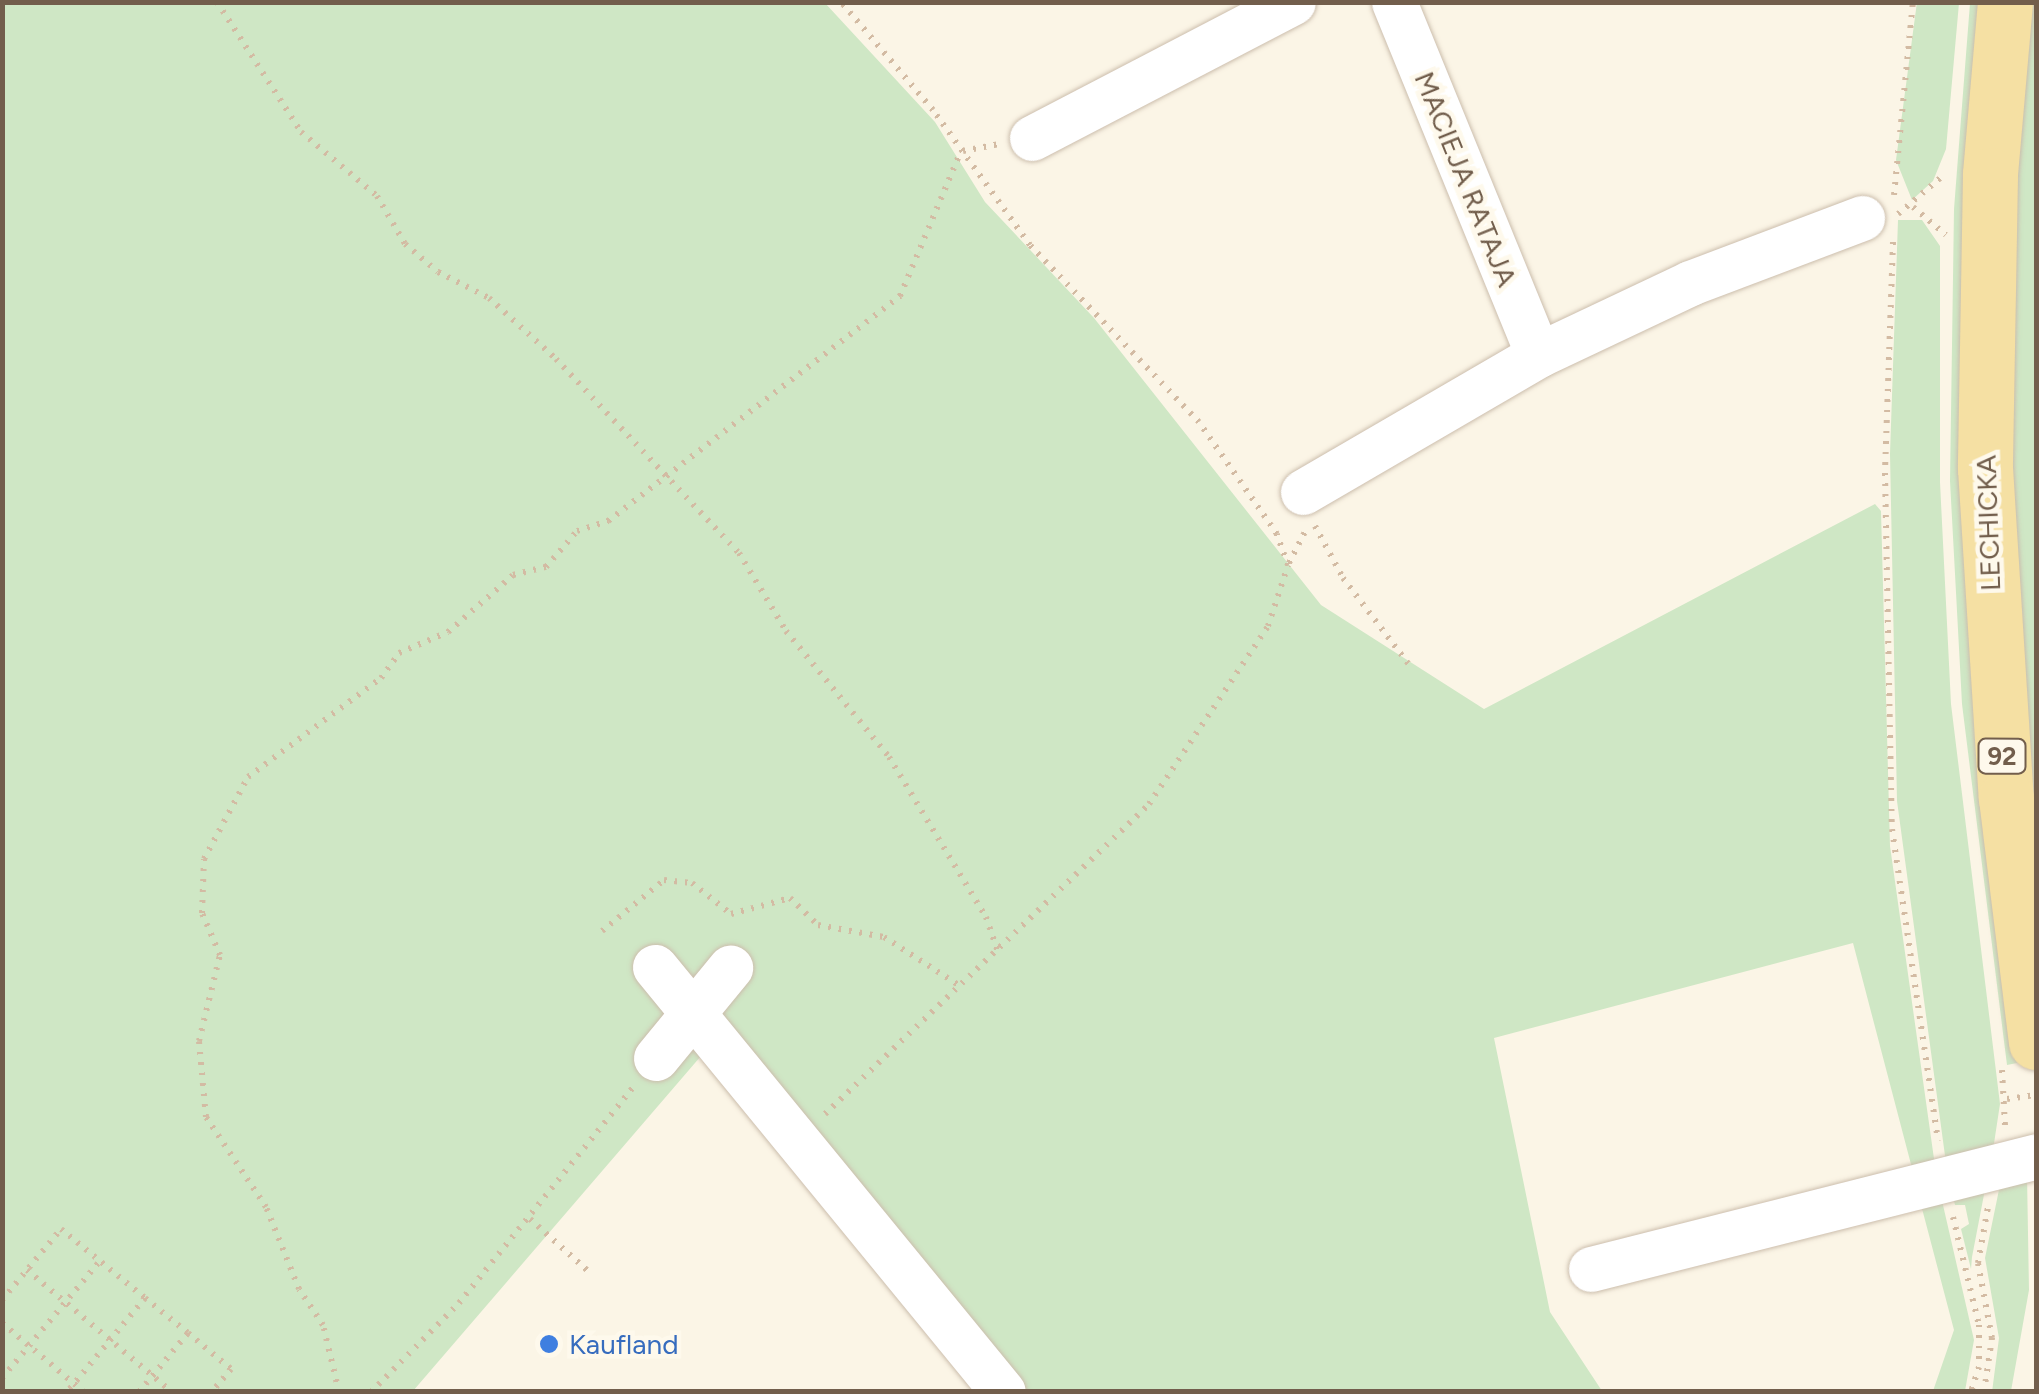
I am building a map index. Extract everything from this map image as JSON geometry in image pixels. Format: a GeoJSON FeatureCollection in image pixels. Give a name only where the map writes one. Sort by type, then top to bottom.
{"type":"FeatureCollection","features":[{"type":"Feature","properties":{"kind":"main road","name":"LECHICKA"},"geometry":{"type":"LineString","coordinates":[[2006,2],[1990,175],[1986,468],[2006,798],[2036,1042]]}},
{"type":"Feature","properties":{"kind":"street"},"geometry":{"type":"LineString","coordinates":[[1032,138],[1292,2]]}},
{"type":"Feature","properties":{"kind":"street","name":"MACIEJA RATAJA"},"geometry":{"type":"LineString","coordinates":[[1394,2],[1538,355]]}},
{"type":"Feature","properties":{"kind":"street"},"geometry":{"type":"LineString","coordinates":[[1307,506],[1538,355],[1690,283],[1878,217]]}},
{"type":"Feature","properties":{"kind":"street"},"geometry":{"type":"LineString","coordinates":[[655,967],[1004,1392]]}},
{"type":"Feature","properties":{"kind":"street"},"geometry":{"type":"LineString","coordinates":[[656,1058],[730,968]]}},
{"type":"Feature","properties":{"kind":"street"},"geometry":{"type":"LineString","coordinates":[[1591,1269],[2036,1156]]}},
{"type":"Feature","properties":{"kind":"path"},"geometry":{"type":"LineString","coordinates":[[217,2],[301,132],[377,196],[405,244],[438,272],[489,298],[602,402],[661,476],[738,553],[786,631],[890,757],[986,917],[998,952]]}},
{"type":"Feature","properties":{"kind":"path"},"geometry":{"type":"LineString","coordinates":[[841,2],[962,151],[1030,244],[1199,422],[1276,534],[1288,565]]}},
{"type":"Feature","properties":{"kind":"path"},"geometry":{"type":"LineString","coordinates":[[1913,2],[1878,217],[1892,829],[1944,1178],[1980,1325],[1979,1366],[1971,1392]]}},
{"type":"Feature","properties":{"kind":"path"},"geometry":{"type":"LineString","coordinates":[[339,1392],[322,1324],[300,1289],[266,1207],[206,1117],[199,1041],[220,955],[202,912],[204,859],[248,777],[381,678],[411,644],[448,632],[513,575],[546,567],[576,531],[608,521],[661,476],[900,296],[962,151]]}},
{"type":"Feature","properties":{"kind":"path"},"geometry":{"type":"LineString","coordinates":[[1878,217],[1913,207],[1949,169]]}},
{"type":"Feature","properties":{"kind":"path"},"geometry":{"type":"LineString","coordinates":[[1913,207],[1947,236]]}},
{"type":"Feature","properties":{"kind":"path"},"geometry":{"type":"LineString","coordinates":[[797,1140],[1149,804],[1268,626],[1307,506]]}},
{"type":"Feature","properties":{"kind":"path"},"geometry":{"type":"LineString","coordinates":[[1307,506],[1343,578],[1410,666]]}},
{"type":"Feature","properties":{"kind":"path"},"geometry":{"type":"LineString","coordinates":[[602,931],[664,880],[692,882],[730,914],[790,898],[818,925],[884,938],[960,986]]}},
{"type":"Feature","properties":{"kind":"path"},"geometry":{"type":"LineString","coordinates":[[371,1392],[530,1220],[656,1058]]}},
{"type":"Feature","properties":{"kind":"path"},"geometry":{"type":"LineString","coordinates":[[2007,1099],[2036,1095]]}},
{"type":"Feature","properties":{"kind":"path"},"geometry":{"type":"LineString","coordinates":[[530,1220],[588,1272]]}},
{"type":"Feature","properties":{"kind":"path"},"geometry":{"type":"LineString","coordinates":[[2,1300],[61,1229],[231,1369],[212,1392]]}},
{"type":"Feature","properties":{"kind":"path"},"geometry":{"type":"LineString","coordinates":[[2,1378],[100,1261]]}},
{"type":"Feature","properties":{"kind":"path"},"geometry":{"type":"LineString","coordinates":[[27,1270],[172,1392]]}},
{"type":"Feature","properties":{"kind":"path"},"geometry":{"type":"LineString","coordinates":[[1979,1272],[1992,1338],[1984,1392]]}},
{"type":"Feature","properties":{"kind":"path"},"geometry":{"type":"LineString","coordinates":[[66,1392],[145,1298]]}},
{"type":"Feature","properties":{"kind":"path"},"geometry":{"type":"LineString","coordinates":[[2,1323],[84,1392]]}},
{"type":"Feature","properties":{"kind":"path"},"geometry":{"type":"LineString","coordinates":[[139,1392],[188,1333]]}},
{"type":"Feature","properties":{"kind":"green space"},"geometry":{"type":"Polygon","coordinates":[[[1917,2],[1959,3],[1946,149],[1933,181],[1912,200],[1896,160],[1917,2]]]}},
{"type":"Feature","properties":{"kind":"green space"},"geometry":{"type":"Polygon","coordinates":[[[3,3],[825,3],[935,122],[985,202],[1094,318],[1321,605],[1484,709],[1875,504],[1881,511],[1890,846],[1935,1166],[1913,1172],[1853,943],[1494,1038],[1550,1312],[1602,1391],[988,1391],[707,1049],[413,1391],[3,1392],[3,3]]]}},
{"type":"Feature","properties":{"kind":"green space"},"geometry":{"type":"Polygon","coordinates":[[[1970,3],[1984,3],[2006,961],[2017,1063],[2007,1065],[1962,704],[1950,481],[1954,209],[1970,3]]]}},
{"type":"Feature","properties":{"kind":"green space"},"geometry":{"type":"Polygon","coordinates":[[[2026,3],[2036,3],[2036,863],[2011,582],[2007,274],[2026,3]]]}},
{"type":"Feature","properties":{"kind":"green space"},"geometry":{"type":"Polygon","coordinates":[[[1898,220],[1922,220],[1940,246],[1940,482],[1951,704],[2000,1104],[1993,1150],[1946,1163],[1897,801],[1890,454],[1898,220]]]}},
{"type":"Feature","properties":{"kind":"green space"},"geometry":{"type":"Polygon","coordinates":[[[2002,1175],[2027,1175],[2029,1290],[2011,1391],[1992,1392],[1999,1338],[1985,1258],[2002,1175]]]}},
{"type":"Feature","properties":{"kind":"green space"},"geometry":{"type":"Polygon","coordinates":[[[1987,1179],[1971,1269],[1961,1229],[1969,1224],[1965,1205],[1955,1205],[1951,1189],[1987,1179]]]}},
{"type":"Feature","properties":{"kind":"green space"},"geometry":{"type":"Polygon","coordinates":[[[1940,1192],[1974,1340],[1965,1391],[1933,1391],[1954,1330],[1920,1201],[1940,1192]]]}},
{"type":"Feature","properties":{"kind":"place","name":"Kaufland"},"geometry":{"type":"Point","coordinates":[549,1344]}}]}
